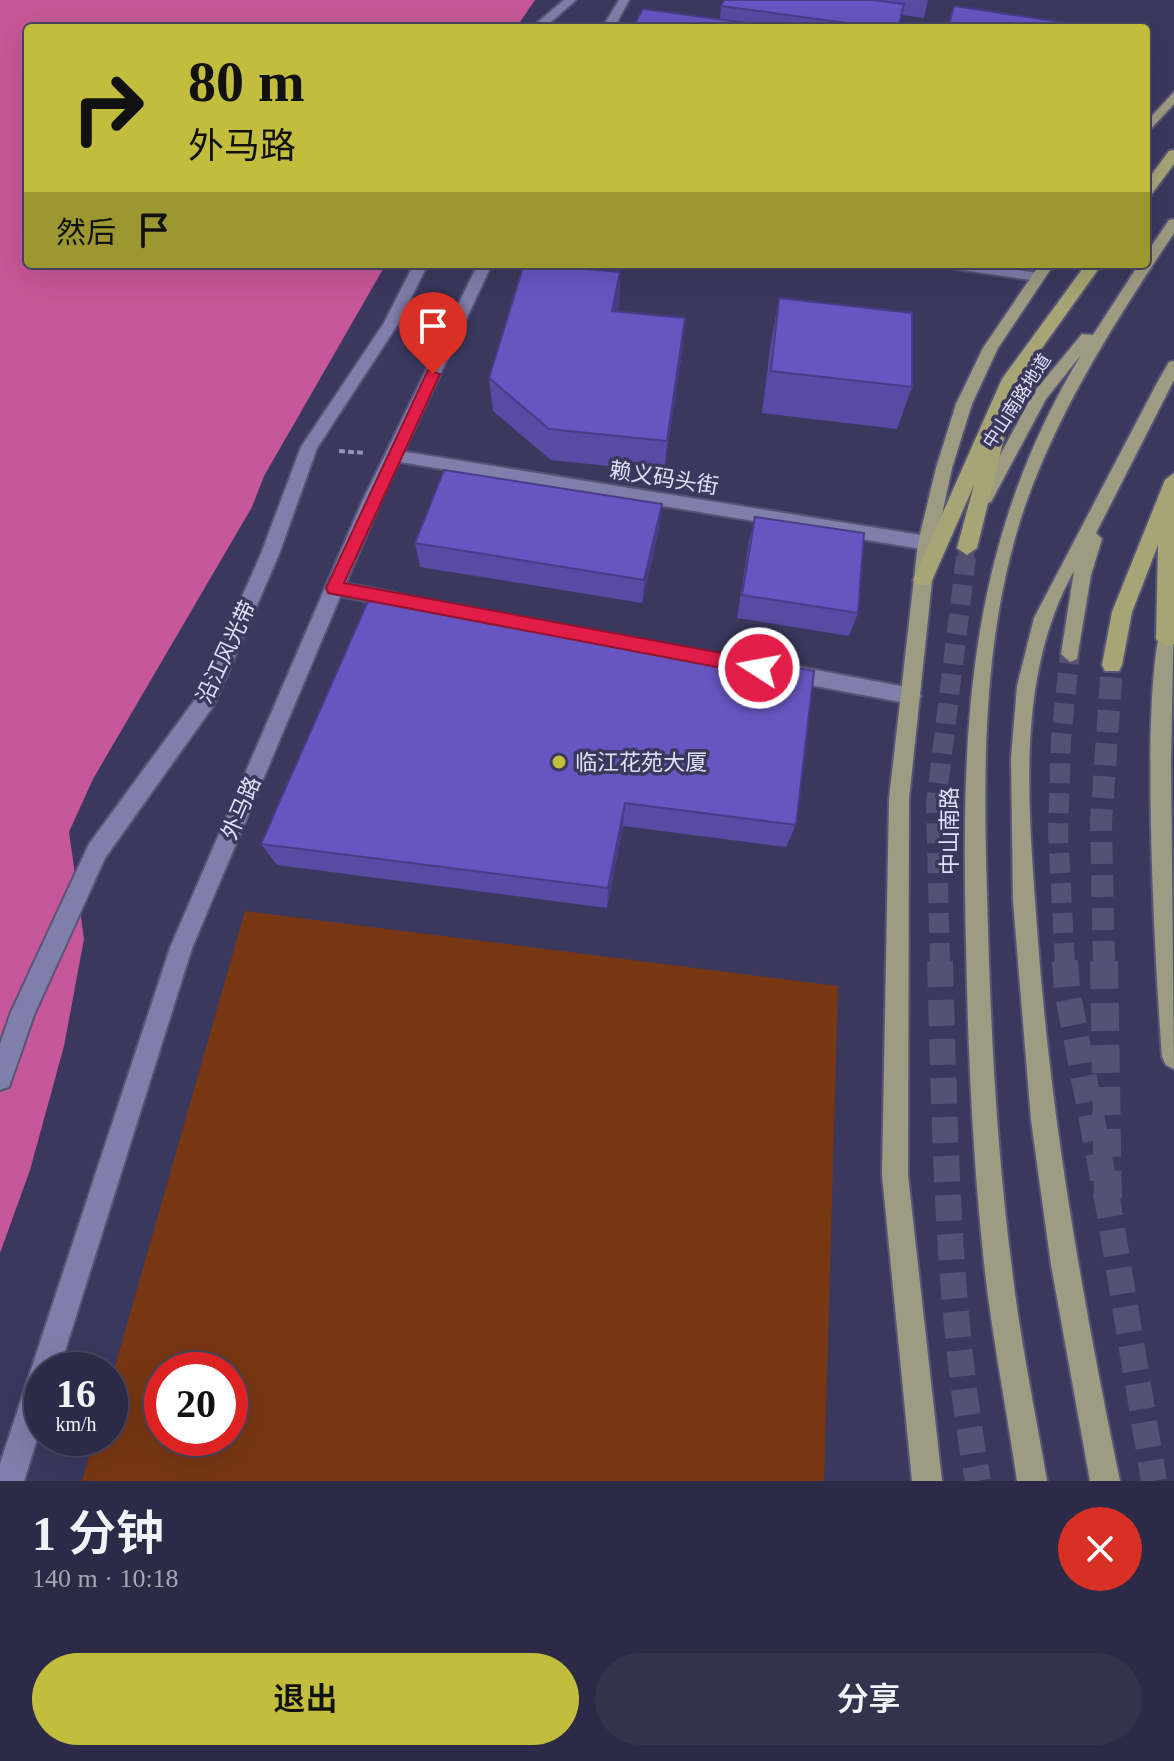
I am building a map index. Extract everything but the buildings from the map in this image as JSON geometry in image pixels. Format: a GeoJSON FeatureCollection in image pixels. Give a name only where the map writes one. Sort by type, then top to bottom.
{"type":"FeatureCollection","features":[{"type":"Feature","properties":{"kind":"highway"},"geometry":{"type":"LineString","coordinates":[[1150,187],[1174,154]]}},
{"type":"Feature","properties":{"kind":"highway"},"geometry":{"type":"LineString","coordinates":[[923,580],[1011,379],[1091,268]]}},
{"type":"Feature","properties":{"kind":"highway"},"geometry":{"type":"LineString","coordinates":[[967,548],[994,441],[1015,392],[1065,306]]}},
{"type":"Feature","properties":{"kind":"highway"},"geometry":{"type":"LineString","coordinates":[[1112,665],[1122,612],[1174,480]]}},
{"type":"Feature","properties":{"kind":"highway"},"geometry":{"type":"LineString","coordinates":[[1166,639],[1165,562],[1174,505]]}},
{"type":"Feature","properties":{"kind":"main road"},"geometry":{"type":"LineString","coordinates":[[1150,125],[1174,96]]}},
{"type":"Feature","properties":{"kind":"main road","name":"中山南路"},"geometry":{"type":"LineString","coordinates":[[1150,258],[1174,223]]}},
{"type":"Feature","properties":{"kind":"main road","name":"中山南路"},"geometry":{"type":"LineString","coordinates":[[1032,1481],[998,1267],[978,990],[973,799],[980,681],[996,578],[1036,455],[1088,352],[1143,268]]}},
{"type":"Feature","properties":{"kind":"main road"},"geometry":{"type":"LineString","coordinates":[[927,1481],[895,1175],[899,799],[927,543],[944,468],[964,404],[991,348],[1042,270]]}},
{"type":"Feature","properties":{"kind":"main road","name":"中山南路地道"},"geometry":{"type":"LineString","coordinates":[[967,548],[990,483],[1040,396],[1127,292]]}},
{"type":"Feature","properties":{"kind":"main road"},"geometry":{"type":"LineString","coordinates":[[1105,1481],[1052,1199],[1029,995],[1020,825],[1023,733],[1043,619],[1105,501],[1129,446],[1174,366]]}},
{"type":"Feature","properties":{"kind":"main road"},"geometry":{"type":"LineString","coordinates":[[1070,654],[1082,575],[1105,501]]}},
{"type":"Feature","properties":{"kind":"main road"},"geometry":{"type":"LineString","coordinates":[[1174,612],[1166,639],[1160,761],[1162,896],[1174,1057]]}},
{"type":"Feature","properties":{"kind":"street"},"geometry":{"type":"LineString","coordinates":[[542,24],[571,0]]}},
{"type":"Feature","properties":{"kind":"street"},"geometry":{"type":"LineString","coordinates":[[610,24],[624,0]]}},
{"type":"Feature","properties":{"kind":"street","name":"沿江风光带"},"geometry":{"type":"LineString","coordinates":[[0,1078],[23,1012],[97,851],[207,699],[270,554],[309,447],[391,324],[419,268]]}},
{"type":"Feature","properties":{"kind":"street","name":"外马路"},"geometry":{"type":"LineString","coordinates":[[51,1352],[181,948],[334,588],[483,268]]}},
{"type":"Feature","properties":{"kind":"street"},"geometry":{"type":"LineString","coordinates":[[1011,268],[1042,270]]}},
{"type":"Feature","properties":{"kind":"street","name":"赖义码头街"},"geometry":{"type":"LineString","coordinates":[[394,456],[927,543]]}},
{"type":"Feature","properties":{"kind":"street"},"geometry":{"type":"LineString","coordinates":[[334,588],[412,603]]}},
{"type":"Feature","properties":{"kind":"street"},"geometry":{"type":"LineString","coordinates":[[771,670],[911,696]]}},
{"type":"Feature","properties":{"kind":"street"},"geometry":{"type":"LineString","coordinates":[[9,1481],[24,1435]]}},
{"type":"Feature","properties":{"kind":"path"},"geometry":{"type":"LineString","coordinates":[[309,447],[394,456]]}},
{"type":"Feature","properties":{"kind":"shaded area"},"geometry":{"type":"Polygon","coordinates":[[[0,0],[535,0],[519,24],[24,24],[24,268],[384,268],[264,476],[252,507],[93,779],[69,832],[84,939],[64,1046],[30,1170],[0,1253],[0,0]]]}},
{"type":"Feature","properties":{"kind":"shaded area"},"geometry":{"type":"Polygon","coordinates":[[[245,911],[838,986],[824,1481],[82,1481],[90,1456],[128,1456],[128,1352],[119,1352],[245,911]]]}},
{"type":"Feature","properties":{"kind":"tunnel"},"geometry":{"type":"LineString","coordinates":[[966,559],[967,548]]}},
{"type":"Feature","properties":{"kind":"tunnel"},"geometry":{"type":"LineString","coordinates":[[940,963],[936,803],[966,557]]}},
{"type":"Feature","properties":{"kind":"tunnel"},"geometry":{"type":"LineString","coordinates":[[1065,963],[1058,833],[1061,739],[1070,654]]}},
{"type":"Feature","properties":{"kind":"tunnel"},"geometry":{"type":"LineString","coordinates":[[1104,963],[1101,822],[1112,665]]}},
{"type":"Feature","properties":{"kind":"tunnel"},"geometry":{"type":"LineString","coordinates":[[940,961],[949,1222],[960,1352],[978,1481]]}},
{"type":"Feature","properties":{"kind":"tunnel"},"geometry":{"type":"LineString","coordinates":[[1065,961],[1067,990],[1108,1204],[1154,1481]]}},
{"type":"Feature","properties":{"kind":"tunnel"},"geometry":{"type":"LineString","coordinates":[[1104,961],[1108,1204]]}},
{"type":"Feature","properties":{"kind":"place","name":"临江花苑大厦"},"geometry":{"type":"Point","coordinates":[559,762]}},
{"type":"Feature","properties":{"kind":"route"},"geometry":{"type":"LineString","coordinates":[[433,374],[371,502],[334,588],[759,668]]}}]}
